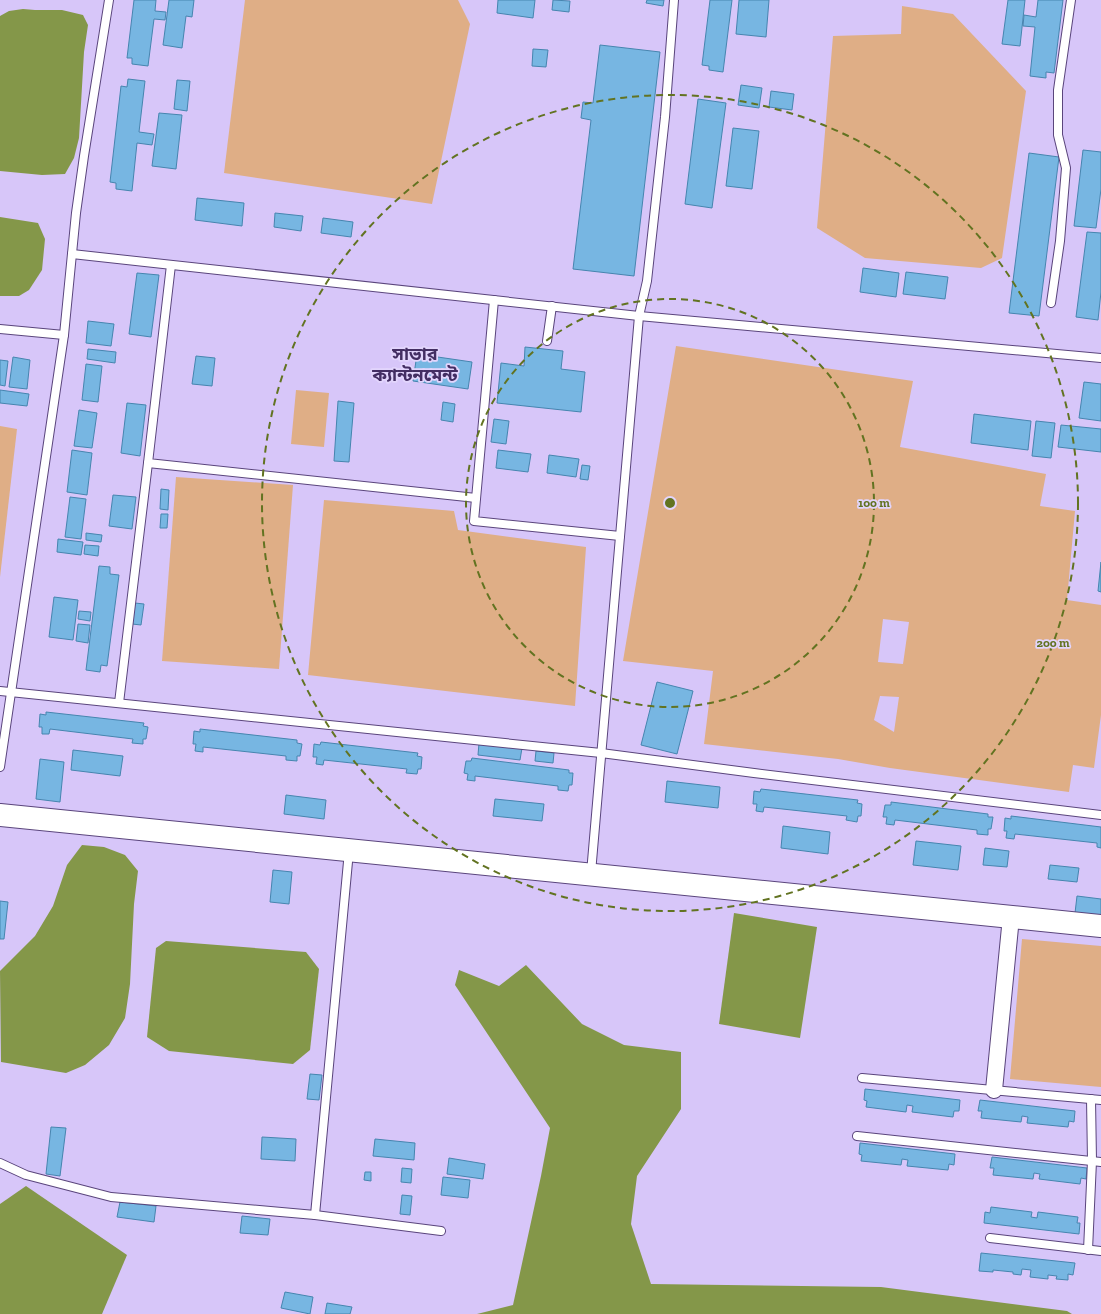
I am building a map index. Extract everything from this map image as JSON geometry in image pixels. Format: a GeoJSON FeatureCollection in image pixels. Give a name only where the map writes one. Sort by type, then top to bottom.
{"type":"FeatureCollection","features":[{"type":"Feature","properties":{"kind":"street"},"geometry":{"type":"LineString","coordinates":[[0,815],[1101,926]]}},
{"type":"Feature","properties":{"kind":"street"},"geometry":{"type":"LineString","coordinates":[[994,1090],[1010,917]]}},
{"type":"Feature","properties":{"kind":"lane"},"geometry":{"type":"LineString","coordinates":[[0,767],[64,335],[84,156],[109,0]]}},
{"type":"Feature","properties":{"kind":"lane"},"geometry":{"type":"LineString","coordinates":[[591,875],[639,316],[648,273],[665,117],[674,0]]}},
{"type":"Feature","properties":{"kind":"lane"},"geometry":{"type":"LineString","coordinates":[[1051,303],[1060,241],[1066,168],[1058,135],[1058,90],[1070,0]]}},
{"type":"Feature","properties":{"kind":"lane"},"geometry":{"type":"LineString","coordinates":[[72,254],[639,316],[1101,358]]}},
{"type":"Feature","properties":{"kind":"lane"},"geometry":{"type":"LineString","coordinates":[[119,703],[171,265]]}},
{"type":"Feature","properties":{"kind":"lane"},"geometry":{"type":"LineString","coordinates":[[494,300],[474,521],[620,536]]}},
{"type":"Feature","properties":{"kind":"lane"},"geometry":{"type":"LineString","coordinates":[[547,341],[552,306]]}},
{"type":"Feature","properties":{"kind":"lane"},"geometry":{"type":"LineString","coordinates":[[0,329],[64,335]]}},
{"type":"Feature","properties":{"kind":"lane"},"geometry":{"type":"LineString","coordinates":[[148,463],[476,498]]}},
{"type":"Feature","properties":{"kind":"lane"},"geometry":{"type":"LineString","coordinates":[[0,691],[602,753],[1101,815]]}},
{"type":"Feature","properties":{"kind":"lane"},"geometry":{"type":"LineString","coordinates":[[315,1215],[349,850]]}},
{"type":"Feature","properties":{"kind":"lane"},"geometry":{"type":"LineString","coordinates":[[862,1078],[1101,1100]]}},
{"type":"Feature","properties":{"kind":"lane"},"geometry":{"type":"LineString","coordinates":[[1088,1250],[1092,1161],[1091,1099]]}},
{"type":"Feature","properties":{"kind":"lane"},"geometry":{"type":"LineString","coordinates":[[857,1136],[1101,1162]]}},
{"type":"Feature","properties":{"kind":"lane"},"geometry":{"type":"LineString","coordinates":[[0,1163],[26,1175],[111,1196],[315,1215],[440,1231]]}},
{"type":"Feature","properties":{"kind":"lane"},"geometry":{"type":"LineString","coordinates":[[990,1238],[1101,1251]]}},
{"type":"Feature","properties":{"kind":"shaded area"},"geometry":{"type":"Polygon","coordinates":[[[245,0],[458,0],[470,24],[432,204],[224,173],[245,0]]]}},
{"type":"Feature","properties":{"kind":"shaded area"},"geometry":{"type":"Polygon","coordinates":[[[902,6],[953,14],[1026,91],[1002,258],[981,268],[865,258],[817,228],[833,36],[901,34],[902,6]]]}},
{"type":"Feature","properties":{"kind":"shaded area"},"geometry":{"type":"Polygon","coordinates":[[[23,9],[62,10],[83,15],[88,25],[84,52],[79,138],[74,158],[65,174],[42,175],[0,171],[0,16],[9,11],[23,9]]]}},
{"type":"Feature","properties":{"kind":"shaded area"},"geometry":{"type":"Polygon","coordinates":[[[0,217],[38,223],[45,239],[42,270],[29,290],[19,296],[0,296],[0,217]]]}},
{"type":"Feature","properties":{"kind":"shaded area"},"geometry":{"type":"Polygon","coordinates":[[[676,346],[913,381],[900,447],[1046,474],[1040,506],[1075,511],[1067,600],[1101,605],[1101,715],[1094,768],[1073,765],[1069,792],[890,768],[838,759],[704,744],[713,671],[623,661],[676,346]],[[883,619],[878,662],[903,664],[909,622],[883,619]],[[880,696],[874,720],[894,732],[899,697],[880,696]]]}},
{"type":"Feature","properties":{"kind":"shaded area"},"geometry":{"type":"Polygon","coordinates":[[[296,390],[329,393],[324,447],[291,444],[296,390]]]}},
{"type":"Feature","properties":{"kind":"shaded area"},"geometry":{"type":"Polygon","coordinates":[[[0,426],[17,429],[0,577],[0,426]]]}},
{"type":"Feature","properties":{"kind":"shaded area"},"geometry":{"type":"Polygon","coordinates":[[[176,477],[293,485],[279,669],[162,661],[176,477]]]}},
{"type":"Feature","properties":{"kind":"shaded area"},"geometry":{"type":"Polygon","coordinates":[[[324,500],[454,511],[458,530],[586,547],[575,706],[308,675],[324,500]]]}},
{"type":"Feature","properties":{"kind":"shaded area"},"geometry":{"type":"Polygon","coordinates":[[[82,845],[104,847],[125,855],[138,871],[134,904],[130,984],[125,1018],[109,1045],[85,1065],[66,1073],[1,1062],[0,971],[35,936],[53,906],[67,865],[82,845]]]}},
{"type":"Feature","properties":{"kind":"shaded area"},"geometry":{"type":"Polygon","coordinates":[[[734,913],[817,927],[800,1038],[719,1024],[734,913]]]}},
{"type":"Feature","properties":{"kind":"shaded area"},"geometry":{"type":"Polygon","coordinates":[[[1022,939],[1101,946],[1101,1087],[1010,1079],[1022,939]]]}},
{"type":"Feature","properties":{"kind":"shaded area"},"geometry":{"type":"Polygon","coordinates":[[[166,941],[306,952],[319,969],[310,1050],[293,1064],[169,1051],[147,1037],[156,948],[166,941]]]}},
{"type":"Feature","properties":{"kind":"shaded area"},"geometry":{"type":"Polygon","coordinates":[[[526,965],[582,1024],[624,1045],[681,1052],[681,1109],[637,1176],[631,1224],[651,1284],[881,1287],[1067,1311],[1072,1314],[477,1314],[513,1305],[550,1128],[455,985],[459,970],[499,986],[526,965]]]}},
{"type":"Feature","properties":{"kind":"shaded area"},"geometry":{"type":"Polygon","coordinates":[[[26,1186],[127,1255],[102,1314],[0,1314],[0,1204],[26,1186]]]}},
{"type":"Feature","properties":{"kind":"building"},"geometry":{"type":"Polygon","coordinates":[[[134,0],[156,0],[155,11],[166,12],[165,20],[154,19],[148,66],[132,64],[132,58],[127,58],[134,0]]]}},
{"type":"Feature","properties":{"kind":"building"},"geometry":{"type":"Polygon","coordinates":[[[169,0],[194,0],[192,17],[186,16],[182,48],[163,45],[169,0]]]}},
{"type":"Feature","properties":{"kind":"building"},"geometry":{"type":"Polygon","coordinates":[[[498,0],[535,0],[533,18],[497,13],[498,0]]]}},
{"type":"Feature","properties":{"kind":"building"},"geometry":{"type":"Polygon","coordinates":[[[553,0],[570,1],[569,12],[552,10],[553,0]]]}},
{"type":"Feature","properties":{"kind":"building"},"geometry":{"type":"Polygon","coordinates":[[[647,0],[664,0],[663,6],[646,3],[647,0]]]}},
{"type":"Feature","properties":{"kind":"building"},"geometry":{"type":"Polygon","coordinates":[[[710,0],[732,0],[723,72],[709,70],[709,66],[702,65],[710,0]]]}},
{"type":"Feature","properties":{"kind":"building"},"geometry":{"type":"Polygon","coordinates":[[[739,0],[769,0],[766,37],[736,34],[739,0]]]}},
{"type":"Feature","properties":{"kind":"building"},"geometry":{"type":"Polygon","coordinates":[[[1008,0],[1025,0],[1020,46],[1002,44],[1008,0]]]}},
{"type":"Feature","properties":{"kind":"building"},"geometry":{"type":"Polygon","coordinates":[[[1038,0],[1063,0],[1054,73],[1046,72],[1046,78],[1030,76],[1035,27],[1023,26],[1024,15],[1036,17],[1038,0]]]}},
{"type":"Feature","properties":{"kind":"building"},"geometry":{"type":"Polygon","coordinates":[[[600,45],[660,52],[634,276],[573,269],[591,120],[581,118],[583,102],[593,103],[600,45]]]}},
{"type":"Feature","properties":{"kind":"building"},"geometry":{"type":"Polygon","coordinates":[[[533,49],[548,50],[546,67],[532,66],[533,49]]]}},
{"type":"Feature","properties":{"kind":"building"},"geometry":{"type":"Polygon","coordinates":[[[128,79],[145,81],[139,132],[154,134],[152,145],[137,143],[132,191],[116,189],[116,183],[110,182],[121,86],[127,87],[128,79]]]}},
{"type":"Feature","properties":{"kind":"building"},"geometry":{"type":"Polygon","coordinates":[[[177,80],[190,81],[187,111],[174,109],[177,80]]]}},
{"type":"Feature","properties":{"kind":"building"},"geometry":{"type":"Polygon","coordinates":[[[741,85],[762,88],[759,108],[738,105],[741,85]]]}},
{"type":"Feature","properties":{"kind":"building"},"geometry":{"type":"Polygon","coordinates":[[[771,91],[794,94],[792,110],[769,107],[771,91]]]}},
{"type":"Feature","properties":{"kind":"building"},"geometry":{"type":"Polygon","coordinates":[[[698,99],[726,103],[712,208],[685,204],[698,99]]]}},
{"type":"Feature","properties":{"kind":"building"},"geometry":{"type":"Polygon","coordinates":[[[159,113],[182,115],[176,169],[152,166],[159,113]]]}},
{"type":"Feature","properties":{"kind":"building"},"geometry":{"type":"Polygon","coordinates":[[[733,128],[759,131],[752,189],[726,186],[733,128]]]}},
{"type":"Feature","properties":{"kind":"building"},"geometry":{"type":"Polygon","coordinates":[[[1083,150],[1101,152],[1101,189],[1096,228],[1074,226],[1083,150]]]}},
{"type":"Feature","properties":{"kind":"building"},"geometry":{"type":"Polygon","coordinates":[[[1029,153],[1059,157],[1039,316],[1009,313],[1029,153]]]}},
{"type":"Feature","properties":{"kind":"building"},"geometry":{"type":"Polygon","coordinates":[[[197,198],[244,203],[242,226],[195,220],[197,198]]]}},
{"type":"Feature","properties":{"kind":"building"},"geometry":{"type":"Polygon","coordinates":[[[275,213],[303,216],[301,231],[274,227],[275,213]]]}},
{"type":"Feature","properties":{"kind":"building"},"geometry":{"type":"Polygon","coordinates":[[[323,218],[353,222],[351,237],[321,233],[323,218]]]}},
{"type":"Feature","properties":{"kind":"building"},"geometry":{"type":"Polygon","coordinates":[[[1087,232],[1101,233],[1101,292],[1098,320],[1076,317],[1087,232]]]}},
{"type":"Feature","properties":{"kind":"building"},"geometry":{"type":"Polygon","coordinates":[[[863,268],[899,273],[896,297],[860,292],[863,268]]]}},
{"type":"Feature","properties":{"kind":"building"},"geometry":{"type":"Polygon","coordinates":[[[906,272],[948,277],[945,299],[903,294],[906,272]]]}},
{"type":"Feature","properties":{"kind":"building"},"geometry":{"type":"Polygon","coordinates":[[[137,273],[159,275],[151,337],[129,334],[137,273]]]}},
{"type":"Feature","properties":{"kind":"building"},"geometry":{"type":"Polygon","coordinates":[[[88,321],[114,324],[111,346],[86,343],[88,321]]]}},
{"type":"Feature","properties":{"kind":"building"},"geometry":{"type":"Polygon","coordinates":[[[525,347],[563,351],[561,369],[585,372],[581,412],[497,403],[501,363],[524,366],[525,347]]]}},
{"type":"Feature","properties":{"kind":"building"},"geometry":{"type":"Polygon","coordinates":[[[88,349],[116,352],[115,363],[87,359],[88,349]]]}},
{"type":"Feature","properties":{"kind":"building"},"geometry":{"type":"Polygon","coordinates":[[[417,354],[472,362],[468,389],[413,381],[417,354]]]}},
{"type":"Feature","properties":{"kind":"building"},"geometry":{"type":"Polygon","coordinates":[[[196,356],[215,358],[212,386],[192,384],[196,356]]]}},
{"type":"Feature","properties":{"kind":"building"},"geometry":{"type":"Polygon","coordinates":[[[13,357],[30,360],[27,389],[9,387],[13,357]]]}},
{"type":"Feature","properties":{"kind":"building"},"geometry":{"type":"Polygon","coordinates":[[[0,360],[8,361],[5,386],[0,385],[0,360]]]}},
{"type":"Feature","properties":{"kind":"building"},"geometry":{"type":"Polygon","coordinates":[[[86,364],[102,366],[98,402],[82,400],[86,364]]]}},
{"type":"Feature","properties":{"kind":"building"},"geometry":{"type":"Polygon","coordinates":[[[1084,382],[1101,384],[1101,421],[1079,418],[1084,382]]]}},
{"type":"Feature","properties":{"kind":"building"},"geometry":{"type":"Polygon","coordinates":[[[0,390],[29,394],[27,406],[0,403],[0,390]]]}},
{"type":"Feature","properties":{"kind":"building"},"geometry":{"type":"Polygon","coordinates":[[[338,401],[354,403],[349,462],[334,461],[338,401]]]}},
{"type":"Feature","properties":{"kind":"building"},"geometry":{"type":"Polygon","coordinates":[[[443,402],[455,404],[453,422],[441,420],[443,402]]]}},
{"type":"Feature","properties":{"kind":"building"},"geometry":{"type":"Polygon","coordinates":[[[127,403],[146,405],[140,456],[121,453],[127,403]]]}},
{"type":"Feature","properties":{"kind":"building"},"geometry":{"type":"Polygon","coordinates":[[[79,410],[97,413],[92,448],[74,446],[79,410]]]}},
{"type":"Feature","properties":{"kind":"building"},"geometry":{"type":"Polygon","coordinates":[[[974,414],[1031,421],[1028,450],[971,443],[974,414]]]}},
{"type":"Feature","properties":{"kind":"building"},"geometry":{"type":"Polygon","coordinates":[[[494,419],[509,421],[506,444],[491,442],[494,419]]]}},
{"type":"Feature","properties":{"kind":"building"},"geometry":{"type":"Polygon","coordinates":[[[1036,421],[1055,423],[1051,458],[1032,456],[1036,421]]]}},
{"type":"Feature","properties":{"kind":"building"},"geometry":{"type":"Polygon","coordinates":[[[1061,425],[1101,429],[1101,452],[1058,447],[1061,425]]]}},
{"type":"Feature","properties":{"kind":"building"},"geometry":{"type":"Polygon","coordinates":[[[72,450],[92,453],[87,495],[67,492],[72,450]]]}},
{"type":"Feature","properties":{"kind":"building"},"geometry":{"type":"Polygon","coordinates":[[[498,450],[531,454],[528,472],[496,468],[498,450]]]}},
{"type":"Feature","properties":{"kind":"building"},"geometry":{"type":"Polygon","coordinates":[[[549,455],[579,459],[576,477],[547,473],[549,455]]]}},
{"type":"Feature","properties":{"kind":"building"},"geometry":{"type":"Polygon","coordinates":[[[582,465],[590,466],[588,480],[580,479],[582,465]]]}},
{"type":"Feature","properties":{"kind":"building"},"geometry":{"type":"Polygon","coordinates":[[[161,489],[169,490],[168,510],[160,509],[161,489]]]}},
{"type":"Feature","properties":{"kind":"building"},"geometry":{"type":"Polygon","coordinates":[[[113,495],[136,497],[132,529],[109,526],[113,495]]]}},
{"type":"Feature","properties":{"kind":"building"},"geometry":{"type":"Polygon","coordinates":[[[70,497],[86,499],[81,539],[65,537],[70,497]]]}},
{"type":"Feature","properties":{"kind":"building"},"geometry":{"type":"Polygon","coordinates":[[[161,514],[168,514],[167,528],[160,528],[161,514]]]}},
{"type":"Feature","properties":{"kind":"building"},"geometry":{"type":"Polygon","coordinates":[[[86,533],[102,535],[101,542],[86,540],[86,533]]]}},
{"type":"Feature","properties":{"kind":"building"},"geometry":{"type":"Polygon","coordinates":[[[58,539],[83,542],[81,555],[57,552],[58,539]]]}},
{"type":"Feature","properties":{"kind":"building"},"geometry":{"type":"Polygon","coordinates":[[[85,545],[99,546],[98,556],[84,554],[85,545]]]}},
{"type":"Feature","properties":{"kind":"building"},"geometry":{"type":"Polygon","coordinates":[[[1101,562],[1101,592],[1098,591],[1101,562]]]}},
{"type":"Feature","properties":{"kind":"building"},"geometry":{"type":"Polygon","coordinates":[[[99,566],[110,567],[110,574],[119,575],[107,666],[101,665],[100,672],[86,670],[99,566]]]}},
{"type":"Feature","properties":{"kind":"building"},"geometry":{"type":"Polygon","coordinates":[[[54,597],[78,600],[73,640],[49,637],[54,597]]]}},
{"type":"Feature","properties":{"kind":"building"},"geometry":{"type":"Polygon","coordinates":[[[135,603],[144,604],[141,625],[132,624],[135,603]]]}},
{"type":"Feature","properties":{"kind":"building"},"geometry":{"type":"Polygon","coordinates":[[[79,611],[91,612],[90,621],[78,619],[79,611]]]}},
{"type":"Feature","properties":{"kind":"building"},"geometry":{"type":"Polygon","coordinates":[[[78,624],[90,625],[88,643],[76,641],[78,624]]]}},
{"type":"Feature","properties":{"kind":"building"},"geometry":{"type":"Polygon","coordinates":[[[657,682],[693,691],[677,754],[641,745],[657,682]]]}},
{"type":"Feature","properties":{"kind":"building"},"geometry":{"type":"Polygon","coordinates":[[[46,712],[144,723],[143,726],[148,727],[146,739],[143,739],[143,744],[132,743],[133,739],[50,729],[49,734],[42,734],[42,727],[39,727],[40,714],[46,715],[46,712]]]}},
{"type":"Feature","properties":{"kind":"building"},"geometry":{"type":"Polygon","coordinates":[[[200,729],[297,740],[297,743],[302,744],[300,756],[297,756],[297,761],[286,760],[286,756],[203,747],[203,752],[195,751],[196,744],[193,744],[194,731],[200,732],[200,729]]]}},
{"type":"Feature","properties":{"kind":"building"},"geometry":{"type":"Polygon","coordinates":[[[321,742],[418,753],[417,756],[422,757],[421,769],[418,769],[417,774],[406,773],[407,769],[324,760],[323,765],[316,764],[317,757],[313,757],[314,744],[320,745],[321,742]]]}},
{"type":"Feature","properties":{"kind":"building"},"geometry":{"type":"Polygon","coordinates":[[[479,743],[522,748],[520,760],[478,755],[479,743]]]}},
{"type":"Feature","properties":{"kind":"building"},"geometry":{"type":"Polygon","coordinates":[[[73,750],[123,756],[120,776],[71,770],[73,750]]]}},
{"type":"Feature","properties":{"kind":"building"},"geometry":{"type":"Polygon","coordinates":[[[536,751],[554,753],[553,763],[535,761],[536,751]]]}},
{"type":"Feature","properties":{"kind":"building"},"geometry":{"type":"Polygon","coordinates":[[[472,758],[569,770],[569,773],[573,773],[572,785],[569,785],[568,791],[558,790],[558,786],[475,776],[475,781],[467,780],[468,774],[464,773],[466,761],[471,761],[472,758]]]}},
{"type":"Feature","properties":{"kind":"building"},"geometry":{"type":"Polygon","coordinates":[[[40,759],[64,762],[60,802],[36,799],[40,759]]]}},
{"type":"Feature","properties":{"kind":"building"},"geometry":{"type":"Polygon","coordinates":[[[667,781],[720,787],[718,808],[665,802],[667,781]]]}},
{"type":"Feature","properties":{"kind":"building"},"geometry":{"type":"Polygon","coordinates":[[[761,789],[858,800],[857,803],[862,804],[861,816],[858,816],[857,822],[846,820],[847,816],[764,807],[763,812],[756,811],[757,804],[753,804],[754,791],[760,792],[761,789]]]}},
{"type":"Feature","properties":{"kind":"building"},"geometry":{"type":"Polygon","coordinates":[[[286,795],[326,800],[324,819],[284,814],[286,795]]]}},
{"type":"Feature","properties":{"kind":"building"},"geometry":{"type":"Polygon","coordinates":[[[495,799],[544,804],[542,821],[493,816],[495,799]]]}},
{"type":"Feature","properties":{"kind":"building"},"geometry":{"type":"Polygon","coordinates":[[[891,802],[988,814],[988,817],[993,817],[991,829],[988,829],[988,835],[977,834],[977,830],[895,820],[894,825],[886,824],[887,817],[883,817],[885,805],[891,805],[891,802]]]}},
{"type":"Feature","properties":{"kind":"building"},"geometry":{"type":"Polygon","coordinates":[[[1011,816],[1101,827],[1101,848],[1097,847],[1097,843],[1015,834],[1014,839],[1006,838],[1007,831],[1004,831],[1005,818],[1011,819],[1011,816]]]}},
{"type":"Feature","properties":{"kind":"building"},"geometry":{"type":"Polygon","coordinates":[[[783,826],[830,832],[828,854],[781,848],[783,826]]]}},
{"type":"Feature","properties":{"kind":"building"},"geometry":{"type":"Polygon","coordinates":[[[916,841],[961,846],[958,870],[913,865],[916,841]]]}},
{"type":"Feature","properties":{"kind":"building"},"geometry":{"type":"Polygon","coordinates":[[[985,848],[1009,851],[1007,867],[983,865],[985,848]]]}},
{"type":"Feature","properties":{"kind":"building"},"geometry":{"type":"Polygon","coordinates":[[[1050,865],[1079,868],[1077,882],[1048,879],[1050,865]]]}},
{"type":"Feature","properties":{"kind":"building"},"geometry":{"type":"Polygon","coordinates":[[[273,870],[292,872],[289,904],[270,902],[273,870]]]}},
{"type":"Feature","properties":{"kind":"building"},"geometry":{"type":"Polygon","coordinates":[[[1077,896],[1101,899],[1101,916],[1075,913],[1077,896]]]}},
{"type":"Feature","properties":{"kind":"building"},"geometry":{"type":"Polygon","coordinates":[[[0,901],[8,902],[4,939],[0,939],[0,901]]]}},
{"type":"Feature","properties":{"kind":"building"},"geometry":{"type":"Polygon","coordinates":[[[310,1074],[322,1075],[319,1100],[307,1099],[310,1074]]]}},
{"type":"Feature","properties":{"kind":"building"},"geometry":{"type":"Polygon","coordinates":[[[865,1089],[960,1100],[959,1111],[954,1111],[953,1117],[912,1112],[913,1106],[907,1105],[906,1112],[866,1107],[867,1101],[864,1100],[865,1089]]]}},
{"type":"Feature","properties":{"kind":"building"},"geometry":{"type":"Polygon","coordinates":[[[980,1100],[1075,1111],[1074,1122],[1069,1121],[1068,1127],[1027,1123],[1028,1117],[1022,1116],[1021,1122],[981,1118],[982,1111],[978,1111],[980,1100]]]}},
{"type":"Feature","properties":{"kind":"building"},"geometry":{"type":"Polygon","coordinates":[[[51,1127],[66,1128],[60,1176],[46,1174],[51,1127]]]}},
{"type":"Feature","properties":{"kind":"building"},"geometry":{"type":"Polygon","coordinates":[[[262,1137],[296,1139],[295,1161],[261,1159],[262,1137]]]}},
{"type":"Feature","properties":{"kind":"building"},"geometry":{"type":"Polygon","coordinates":[[[375,1139],[415,1143],[414,1160],[373,1156],[375,1139]]]}},
{"type":"Feature","properties":{"kind":"building"},"geometry":{"type":"Polygon","coordinates":[[[860,1143],[955,1154],[954,1165],[949,1164],[948,1170],[907,1166],[908,1160],[902,1159],[901,1165],[861,1161],[862,1155],[859,1154],[860,1143]]]}},
{"type":"Feature","properties":{"kind":"building"},"geometry":{"type":"Polygon","coordinates":[[[992,1157],[1087,1168],[1086,1179],[1081,1178],[1080,1184],[1039,1179],[1040,1174],[1034,1173],[1033,1179],[993,1175],[994,1168],[990,1168],[992,1157]]]}},
{"type":"Feature","properties":{"kind":"building"},"geometry":{"type":"Polygon","coordinates":[[[449,1158],[485,1164],[483,1179],[447,1174],[449,1158]]]}},
{"type":"Feature","properties":{"kind":"building"},"geometry":{"type":"Polygon","coordinates":[[[402,1168],[412,1169],[411,1183],[401,1182],[402,1168]]]}},
{"type":"Feature","properties":{"kind":"building"},"geometry":{"type":"Polygon","coordinates":[[[365,1172],[371,1172],[371,1181],[364,1180],[365,1172]]]}},
{"type":"Feature","properties":{"kind":"building"},"geometry":{"type":"Polygon","coordinates":[[[443,1177],[470,1180],[468,1198],[441,1195],[443,1177]]]}},
{"type":"Feature","properties":{"kind":"building"},"geometry":{"type":"Polygon","coordinates":[[[402,1195],[412,1196],[410,1215],[400,1214],[402,1195]]]}},
{"type":"Feature","properties":{"kind":"building"},"geometry":{"type":"Polygon","coordinates":[[[120,1202],[156,1206],[154,1222],[117,1217],[120,1202]]]}},
{"type":"Feature","properties":{"kind":"building"},"geometry":{"type":"Polygon","coordinates":[[[991,1207],[1032,1212],[1031,1217],[1037,1218],[1038,1212],[1078,1217],[1077,1223],[1080,1223],[1079,1234],[984,1223],[985,1212],[990,1213],[991,1207]]]}},
{"type":"Feature","properties":{"kind":"building"},"geometry":{"type":"Polygon","coordinates":[[[242,1216],[270,1219],[268,1235],[240,1233],[242,1216]]]}},
{"type":"Feature","properties":{"kind":"building"},"geometry":{"type":"Polygon","coordinates":[[[981,1253],[1075,1263],[1073,1275],[1068,1274],[1068,1280],[1056,1279],[1057,1276],[1048,1275],[1048,1279],[1030,1277],[1031,1270],[1022,1269],[1021,1275],[1013,1274],[1013,1272],[993,1270],[993,1272],[979,1271],[981,1253]]]}},
{"type":"Feature","properties":{"kind":"building"},"geometry":{"type":"Polygon","coordinates":[[[285,1292],[313,1297],[310,1314],[281,1308],[285,1292]]]}},
{"type":"Feature","properties":{"kind":"building"},"geometry":{"type":"Polygon","coordinates":[[[327,1303],[352,1307],[350,1314],[325,1314],[327,1303]]]}},
{"type":"Feature","properties":{"kind":"district","name":"সাভার ক্যান্টনমেন্ট"},"geometry":{"type":"Point","coordinates":[415,364]}}]}
